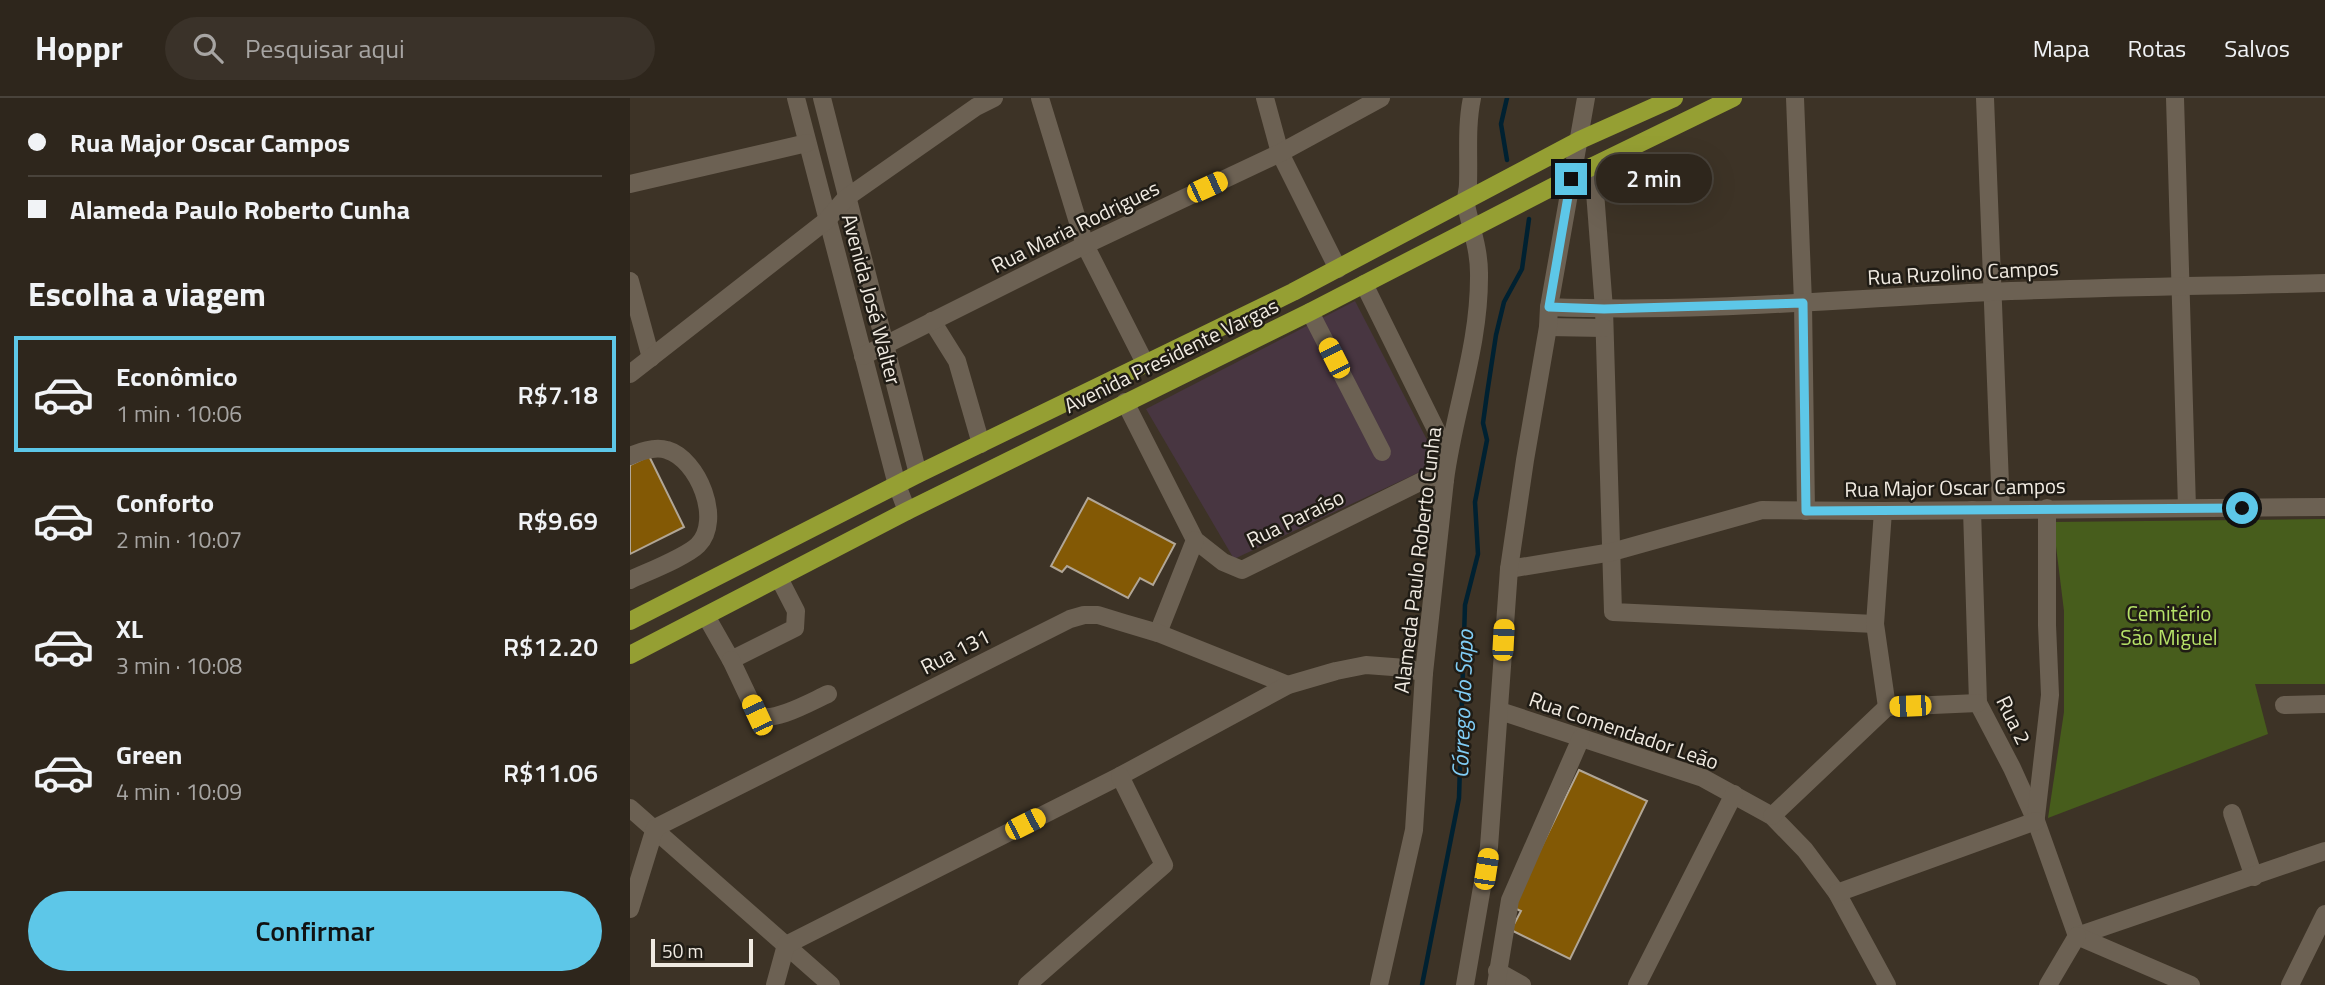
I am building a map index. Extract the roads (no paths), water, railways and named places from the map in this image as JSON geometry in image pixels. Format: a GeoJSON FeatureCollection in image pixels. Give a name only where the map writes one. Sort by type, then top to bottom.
{"type":"FeatureCollection","features":[{"type":"Feature","properties":{"kind":"main road","name":"Avenida Presidente Vargas"},"geometry":{"type":"LineString","coordinates":[[630,621],[918,474],[1338,269],[1580,140],[1674,98]]}},
{"type":"Feature","properties":{"kind":"main road","name":"Avenida Presidente Vargas"},"geometry":{"type":"LineString","coordinates":[[630,655],[907,511],[1310,312],[1593,166],[1733,98]]}},
{"type":"Feature","properties":{"kind":"street","name":"Avenida José Walter"},"geometry":{"type":"LineString","coordinates":[[796,98],[897,485],[907,511]]}},
{"type":"Feature","properties":{"kind":"street","name":"Avenida José Walter"},"geometry":{"type":"LineString","coordinates":[[822,98],[918,474]]}},
{"type":"Feature","properties":{"kind":"street"},"geometry":{"type":"LineString","coordinates":[[630,374],[827,220],[846,198],[976,107],[994,98]]}},
{"type":"Feature","properties":{"kind":"street"},"geometry":{"type":"LineString","coordinates":[[1040,98],[1085,245],[1146,365]]}},
{"type":"Feature","properties":{"kind":"street"},"geometry":{"type":"LineString","coordinates":[[1265,98],[1280,153],[1338,269]]}},
{"type":"Feature","properties":{"kind":"street","name":"Rua Maria Rodrigues"},"geometry":{"type":"LineString","coordinates":[[863,356],[1085,245],[1280,153],[1381,98]]}},
{"type":"Feature","properties":{"kind":"street"},"geometry":{"type":"LineString","coordinates":[[1465,985],[1489,846],[1509,569],[1549,307],[1586,98]]}},
{"type":"Feature","properties":{"kind":"street"},"geometry":{"type":"LineString","coordinates":[[1795,98],[1803,303],[1806,511]]}},
{"type":"Feature","properties":{"kind":"street"},"geometry":{"type":"LineString","coordinates":[[1985,98],[2001,510]]}},
{"type":"Feature","properties":{"kind":"street"},"geometry":{"type":"LineString","coordinates":[[2175,98],[2187,508]]}},
{"type":"Feature","properties":{"kind":"street","name":"Alameda Paulo Roberto Cunha"},"geometry":{"type":"LineString","coordinates":[[1379,985],[1414,830],[1424,673],[1448,454],[1473,349],[1479,273],[1473,228],[1465,202],[1468,187],[1468,102]]}},
{"type":"Feature","properties":{"kind":"street"},"geometry":{"type":"LineString","coordinates":[[630,184],[807,142]]}},
{"type":"Feature","properties":{"kind":"street"},"geometry":{"type":"LineString","coordinates":[[1593,166],[1604,309],[1613,612],[1875,624]]}},
{"type":"Feature","properties":{"kind":"street"},"geometry":{"type":"LineString","coordinates":[[630,282],[651,358]]}},
{"type":"Feature","properties":{"kind":"street","name":"Rua Ruzolino Campos"},"geometry":{"type":"LineString","coordinates":[[1549,307],[1604,309],[1803,303],[1993,292],[2325,283]]}},
{"type":"Feature","properties":{"kind":"street"},"geometry":{"type":"LineString","coordinates":[[1364,284],[1448,454]]}},
{"type":"Feature","properties":{"kind":"street"},"geometry":{"type":"LineString","coordinates":[[1310,312],[1381,452]]}},
{"type":"Feature","properties":{"kind":"street"},"geometry":{"type":"LineString","coordinates":[[932,321],[957,361],[981,444]]}},
{"type":"Feature","properties":{"kind":"street"},"geometry":{"type":"LineString","coordinates":[[1548,327],[1604,328]]}},
{"type":"Feature","properties":{"kind":"street","name":"Rua Paraíso"},"geometry":{"type":"LineString","coordinates":[[1125,402],[1195,540],[1223,562],[1242,570],[1432,476],[1445,480]]}},
{"type":"Feature","properties":{"kind":"street"},"geometry":{"type":"LineString","coordinates":[[630,456],[657,448],[680,456],[696,475],[709,511],[709,528],[698,546],[630,580]]}},
{"type":"Feature","properties":{"kind":"street","name":"Rua Major Oscar Campos"},"geometry":{"type":"LineString","coordinates":[[1509,569],[1612,552],[1762,510],[2325,507]]}},
{"type":"Feature","properties":{"kind":"street"},"geometry":{"type":"LineString","coordinates":[[1837,893],[2036,821],[2050,695],[2047,508]]}},
{"type":"Feature","properties":{"kind":"street","name":"Rua 2"},"geometry":{"type":"LineString","coordinates":[[1972,510],[1978,703],[2036,821],[2077,936]]}},
{"type":"Feature","properties":{"kind":"street"},"geometry":{"type":"LineString","coordinates":[[1883,511],[1875,624],[1887,707]]}},
{"type":"Feature","properties":{"kind":"street"},"geometry":{"type":"LineString","coordinates":[[1158,633],[1195,540]]}},
{"type":"Feature","properties":{"kind":"street"},"geometry":{"type":"LineString","coordinates":[[731,660],[795,628],[796,611],[779,579]]}},
{"type":"Feature","properties":{"kind":"street","name":"Rua 131"},"geometry":{"type":"LineString","coordinates":[[655,828],[1070,619],[1084,615],[1098,615],[1158,633],[1288,685]]}},
{"type":"Feature","properties":{"kind":"street"},"geometry":{"type":"LineString","coordinates":[[706,616],[757,715],[762,718],[776,717],[828,694]]}},
{"type":"Feature","properties":{"kind":"street"},"geometry":{"type":"LineString","coordinates":[[775,985],[786,945],[1120,776],[1288,685],[1366,665],[1406,668],[1424,673]]}},
{"type":"Feature","properties":{"kind":"street"},"geometry":{"type":"LineString","coordinates":[[1772,816],[1887,707],[1978,703]]}},
{"type":"Feature","properties":{"kind":"street"},"geometry":{"type":"LineString","coordinates":[[2284,705],[2325,704]]}},
{"type":"Feature","properties":{"kind":"street","name":"Rua Comendador Leão"},"geometry":{"type":"LineString","coordinates":[[1500,711],[1703,778],[1772,816],[1805,850],[1837,893],[1887,985]]}},
{"type":"Feature","properties":{"kind":"street"},"geometry":{"type":"LineString","coordinates":[[1522,985],[1497,978],[1510,900],[1581,738]]}},
{"type":"Feature","properties":{"kind":"street"},"geometry":{"type":"LineString","coordinates":[[1027,985],[1164,865],[1120,776]]}},
{"type":"Feature","properties":{"kind":"street"},"geometry":{"type":"LineString","coordinates":[[1637,985],[1734,794]]}},
{"type":"Feature","properties":{"kind":"street"},"geometry":{"type":"LineString","coordinates":[[630,808],[831,985]]}},
{"type":"Feature","properties":{"kind":"street"},"geometry":{"type":"LineString","coordinates":[[2232,813],[2254,877]]}},
{"type":"Feature","properties":{"kind":"street"},"geometry":{"type":"LineString","coordinates":[[630,909],[655,828]]}},
{"type":"Feature","properties":{"kind":"street"},"geometry":{"type":"LineString","coordinates":[[2048,985],[2077,936],[2325,851]]}},
{"type":"Feature","properties":{"kind":"street"},"geometry":{"type":"LineString","coordinates":[[2290,985],[2325,914]]}},
{"type":"Feature","properties":{"kind":"street"},"geometry":{"type":"LineString","coordinates":[[2077,936],[2191,985]]}},
{"type":"Feature","properties":{"kind":"waterway","name":"Córrego do Sapo"},"geometry":{"type":"LineString","coordinates":[[1507,98],[1501,124],[1507,160]]}},
{"type":"Feature","properties":{"kind":"waterway","name":"Córrego do Sapo"},"geometry":{"type":"LineString","coordinates":[[1422,985],[1459,798],[1465,605],[1478,554],[1475,502],[1487,440],[1483,423],[1487,394],[1496,335],[1504,302],[1522,269],[1529,219]]}},
{"type":"Feature","properties":{"kind":"park label","name":"Cemitério São Miguel"},"geometry":{"type":"Point","coordinates":[2169,625]}}]}
